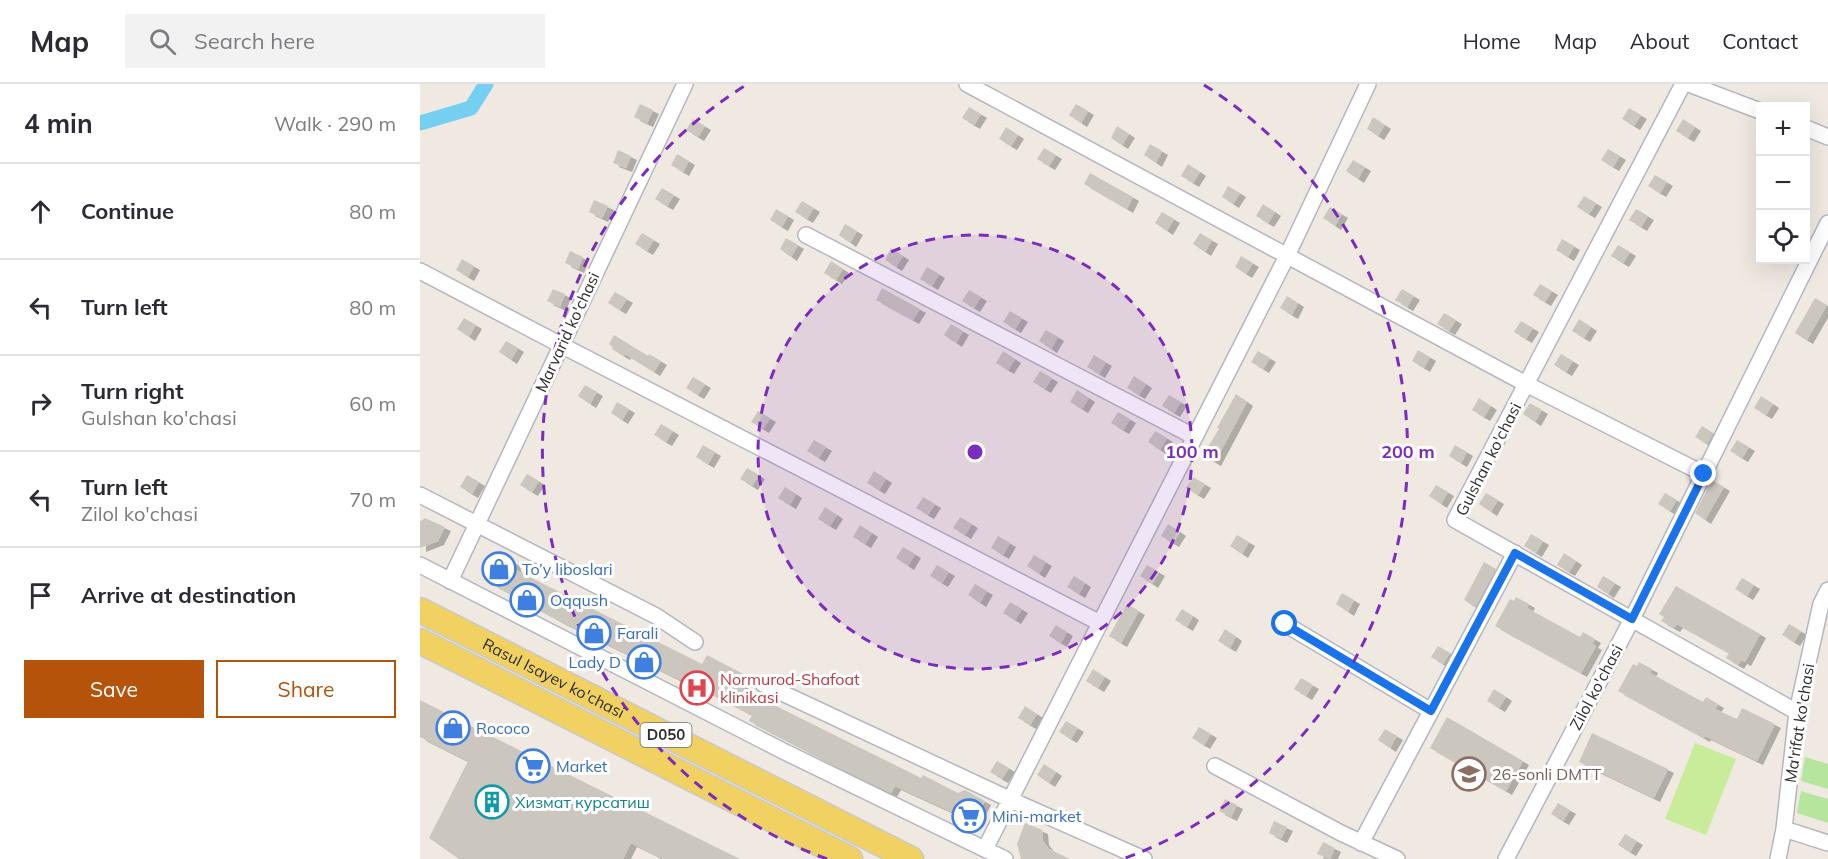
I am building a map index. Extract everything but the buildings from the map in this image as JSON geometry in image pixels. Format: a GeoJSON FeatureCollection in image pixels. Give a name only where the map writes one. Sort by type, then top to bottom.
{"type":"FeatureCollection","features":[{"type":"Feature","properties":{"kind":"main road","name":"Rasul Isayev ko'chasi"},"geometry":{"type":"LineString","coordinates":[[420,610],[911,859]]}},
{"type":"Feature","properties":{"kind":"main road","name":"Rasul Isayev ko'chasi"},"geometry":{"type":"LineString","coordinates":[[422,645],[850,859]]}},
{"type":"Feature","properties":{"kind":"street","name":"Marvarid ko'chasi"},"geometry":{"type":"LineString","coordinates":[[450,581],[685,84]]}},
{"type":"Feature","properties":{"kind":"street"},"geometry":{"type":"LineString","coordinates":[[967,84],[1526,384],[1704,474]]}},
{"type":"Feature","properties":{"kind":"street"},"geometry":{"type":"LineString","coordinates":[[985,849],[1287,256],[1368,84]]}},
{"type":"Feature","properties":{"kind":"street","name":"Gulshan ko'chasi"},"geometry":{"type":"LineString","coordinates":[[1683,84],[1455,520],[1797,712]]}},
{"type":"Feature","properties":{"kind":"street"},"geometry":{"type":"LineString","coordinates":[[1689,84],[1756,109]]}},
{"type":"Feature","properties":{"kind":"street"},"geometry":{"type":"LineString","coordinates":[[1810,130],[1828,137]]}},
{"type":"Feature","properties":{"kind":"street","name":"Zilol ko'chasi"},"geometry":{"type":"LineString","coordinates":[[1506,859],[1632,619],[1828,223]]}},
{"type":"Feature","properties":{"kind":"street"},"geometry":{"type":"LineString","coordinates":[[806,236],[1195,437]]}},
{"type":"Feature","properties":{"kind":"street"},"geometry":{"type":"LineString","coordinates":[[420,271],[1100,623]]}},
{"type":"Feature","properties":{"kind":"street"},"geometry":{"type":"LineString","coordinates":[[420,495],[656,616],[694,642]]}},
{"type":"Feature","properties":{"kind":"street"},"geometry":{"type":"LineString","coordinates":[[1361,843],[1515,553]]}},
{"type":"Feature","properties":{"kind":"street"},"geometry":{"type":"LineString","coordinates":[[420,565],[776,747],[1005,859]]}},
{"type":"Feature","properties":{"kind":"street","name":"Ma'rifat ko'chasi"},"geometry":{"type":"LineString","coordinates":[[1778,859],[1784,829],[1797,712],[1821,604],[1828,590]]}},
{"type":"Feature","properties":{"kind":"street"},"geometry":{"type":"LineString","coordinates":[[1285,624],[1431,711]]}},
{"type":"Feature","properties":{"kind":"street"},"geometry":{"type":"LineString","coordinates":[[763,684],[1011,800],[1114,853],[1144,859]]}},
{"type":"Feature","properties":{"kind":"street"},"geometry":{"type":"LineString","coordinates":[[1215,766],[1361,843],[1398,859]]}},
{"type":"Feature","properties":{"kind":"street"},"geometry":{"type":"LineString","coordinates":[[1784,829],[1828,843]]}},
{"type":"Feature","properties":{"kind":"green space"},"geometry":{"type":"Polygon","coordinates":[[[1695,743],[1736,759],[1706,835],[1665,819],[1695,743]]]}},
{"type":"Feature","properties":{"kind":"green space"},"geometry":{"type":"Polygon","coordinates":[[[1805,757],[1828,764],[1828,789],[1801,781],[1805,757]]]}},
{"type":"Feature","properties":{"kind":"green space"},"geometry":{"type":"Polygon","coordinates":[[[1801,791],[1828,799],[1828,823],[1797,813],[1801,791]]]}},
{"type":"Feature","properties":{"kind":"waterway"},"geometry":{"type":"LineString","coordinates":[[420,123],[471,108],[486,84]]}},
{"type":"Feature","properties":{"kind":"place","name":"To’y liboslari"},"geometry":{"type":"Point","coordinates":[499,569]}},
{"type":"Feature","properties":{"kind":"place","name":"Oqqush"},"geometry":{"type":"Point","coordinates":[527,600]}},
{"type":"Feature","properties":{"kind":"place","name":"Farali"},"geometry":{"type":"Point","coordinates":[594,633]}},
{"type":"Feature","properties":{"kind":"place","name":"Lady D"},"geometry":{"type":"Point","coordinates":[644,662]}},
{"type":"Feature","properties":{"kind":"place","name":"Normurod-Shafoat klinikasi"},"geometry":{"type":"Point","coordinates":[697,688]}},
{"type":"Feature","properties":{"kind":"place","name":"Rococo"},"geometry":{"type":"Point","coordinates":[453,728]}},
{"type":"Feature","properties":{"kind":"place","name":"Market"},"geometry":{"type":"Point","coordinates":[533,766]}},
{"type":"Feature","properties":{"kind":"place","name":"26-sonli DMTT"},"geometry":{"type":"Point","coordinates":[1469,774]}},
{"type":"Feature","properties":{"kind":"place","name":"Хизмат курсатиш"},"geometry":{"type":"Point","coordinates":[492,802]}},
{"type":"Feature","properties":{"kind":"place","name":"Mini-market"},"geometry":{"type":"Point","coordinates":[969,816]}},
{"type":"Feature","properties":{"kind":"route"},"geometry":{"type":"LineString","coordinates":[[1285,624],[1431,711],[1515,553],[1632,619],[1704,474]]}}]}
